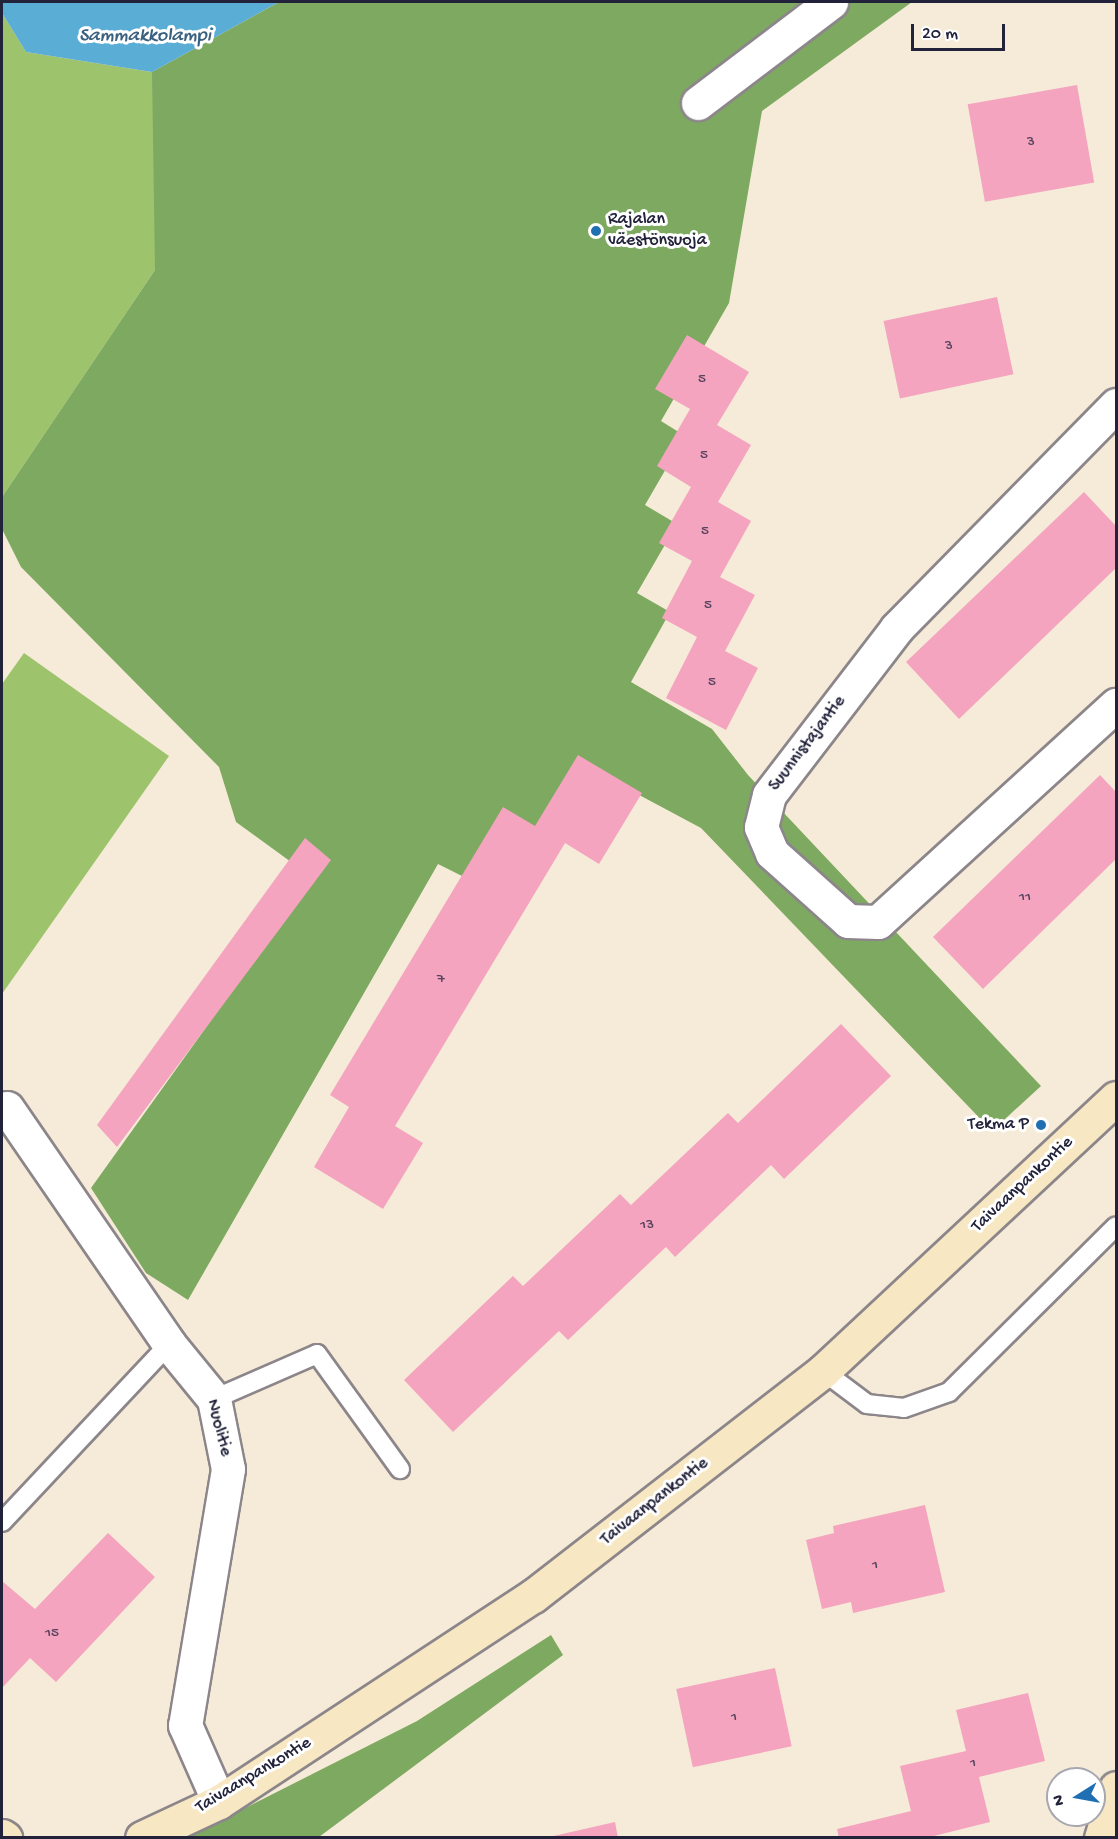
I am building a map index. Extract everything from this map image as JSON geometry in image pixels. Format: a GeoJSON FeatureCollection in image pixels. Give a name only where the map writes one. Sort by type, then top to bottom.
{"type":"FeatureCollection","features":[{"type":"Feature","properties":{"kind":"street"},"geometry":{"type":"LineString","coordinates":[[698,103],[831,2]]}},
{"type":"Feature","properties":{"kind":"street","name":"Suunnistajantie"},"geometry":{"type":"LineString","coordinates":[[1112,422],[897,628],[769,795],[761,827],[772,853],[848,921],[878,922],[1116,705]]}},
{"type":"Feature","properties":{"kind":"street","name":"Taivaanpankontie"},"geometry":{"type":"LineString","coordinates":[[142,1838],[219,1802],[534,1596],[823,1371],[1116,1098]]}},
{"type":"Feature","properties":{"kind":"street","name":"Nuolitie"},"geometry":{"type":"LineString","coordinates":[[7,1108],[169,1344],[214,1399],[228,1469],[185,1725],[219,1802]]}},
{"type":"Feature","properties":{"kind":"street"},"geometry":{"type":"LineString","coordinates":[[1101,1838],[1116,1788]]}},
{"type":"Feature","properties":{"kind":"lane"},"geometry":{"type":"LineString","coordinates":[[823,1371],[867,1404],[904,1408],[949,1392],[1116,1227]]}},
{"type":"Feature","properties":{"kind":"lane"},"geometry":{"type":"LineString","coordinates":[[2,1522],[169,1344]]}},
{"type":"Feature","properties":{"kind":"lane"},"geometry":{"type":"LineString","coordinates":[[214,1399],[317,1354],[400,1469]]}},
{"type":"Feature","properties":{"kind":"green space"},"geometry":{"type":"Polygon","coordinates":[[[279,2],[912,2],[762,111],[729,303],[661,421],[685,436],[645,505],[677,524],[637,593],[670,612],[631,682],[712,729],[748,775],[1041,1086],[992,1131],[701,828],[583,765],[544,832],[472,881],[438,864],[188,1300],[146,1273],[91,1188],[313,878],[236,822],[219,767],[21,567],[2,529],[2,497],[155,270],[152,72],[279,2]]]}},
{"type":"Feature","properties":{"kind":"green space"},"geometry":{"type":"Polygon","coordinates":[[[292,2],[155,270],[2,497],[2,13],[26,52],[152,72],[292,2]]]}},
{"type":"Feature","properties":{"kind":"green space"},"geometry":{"type":"Polygon","coordinates":[[[24,653],[169,756],[2,994],[2,684],[24,653]]]}},
{"type":"Feature","properties":{"kind":"green space"},"geometry":{"type":"Polygon","coordinates":[[[551,1635],[563,1655],[319,1837],[188,1837],[417,1721],[551,1635]]]}},
{"type":"Feature","properties":{"kind":"water","name":"Sammakkolampi"},"geometry":{"type":"Polygon","coordinates":[[[2,2],[279,2],[152,72],[26,52],[2,13],[2,2]]]}},
{"type":"Feature","properties":{"kind":"building"},"geometry":{"type":"Polygon","coordinates":[[[1077,85],[1094,182],[985,202],[968,104],[1077,85]]]}},
{"type":"Feature","properties":{"kind":"building"},"geometry":{"type":"Polygon","coordinates":[[[997,297],[1013,374],[900,398],[884,321],[997,297]]]}},
{"type":"Feature","properties":{"kind":"building"},"geometry":{"type":"Polygon","coordinates":[[[687,335],[749,372],[717,425],[751,445],[718,502],[751,521],[720,577],[755,595],[725,651],[758,668],[726,730],[666,698],[697,637],[662,618],[692,561],[659,543],[691,487],[657,466],[690,409],[655,389],[687,335]]]}},
{"type":"Feature","properties":{"kind":"building"},"geometry":{"type":"Polygon","coordinates":[[[1084,492],[1116,526],[1116,568],[959,719],[906,662],[1084,492]]]}},
{"type":"Feature","properties":{"kind":"building"},"geometry":{"type":"Polygon","coordinates":[[[578,755],[642,793],[599,864],[565,843],[395,1126],[423,1143],[383,1209],[314,1167],[349,1107],[330,1095],[503,807],[535,826],[578,755]]]}},
{"type":"Feature","properties":{"kind":"building"},"geometry":{"type":"Polygon","coordinates":[[[1100,775],[1116,792],[1116,859],[983,989],[933,937],[1100,775]]]}},
{"type":"Feature","properties":{"kind":"building"},"geometry":{"type":"Polygon","coordinates":[[[305,838],[331,860],[117,1147],[97,1125],[305,838]]]}},
{"type":"Feature","properties":{"kind":"building"},"geometry":{"type":"Polygon","coordinates":[[[841,1024],[891,1076],[784,1179],[771,1165],[675,1257],[666,1247],[568,1340],[559,1331],[453,1432],[404,1380],[513,1276],[523,1286],[620,1194],[631,1205],[728,1113],[738,1123],[841,1024]]]}},
{"type":"Feature","properties":{"kind":"building"},"geometry":{"type":"Polygon","coordinates":[[[925,1505],[945,1592],[853,1613],[851,1602],[822,1609],[806,1540],[834,1533],[833,1526],[925,1505]]]}},
{"type":"Feature","properties":{"kind":"building"},"geometry":{"type":"Polygon","coordinates":[[[108,1533],[155,1577],[56,1682],[30,1658],[2,1688],[2,1581],[35,1609],[108,1533]]]}},
{"type":"Feature","properties":{"kind":"building"},"geometry":{"type":"Polygon","coordinates":[[[775,1668],[792,1746],[693,1767],[676,1689],[775,1668]]]}},
{"type":"Feature","properties":{"kind":"building"},"geometry":{"type":"Polygon","coordinates":[[[1028,1693],[1045,1761],[979,1777],[990,1822],[926,1838],[839,1838],[837,1829],[911,1811],[900,1766],[966,1751],[956,1710],[1028,1693]]]}},
{"type":"Feature","properties":{"kind":"building"},"geometry":{"type":"Polygon","coordinates":[[[615,1822],[618,1838],[549,1838],[549,1837],[615,1822]]]}},
{"type":"Feature","properties":{"kind":"place","name":"Rajalan väestönsuoja"},"geometry":{"type":"Point","coordinates":[596,231]}},
{"type":"Feature","properties":{"kind":"place","name":"Tekma P"},"geometry":{"type":"Point","coordinates":[1041,1125]}}]}
